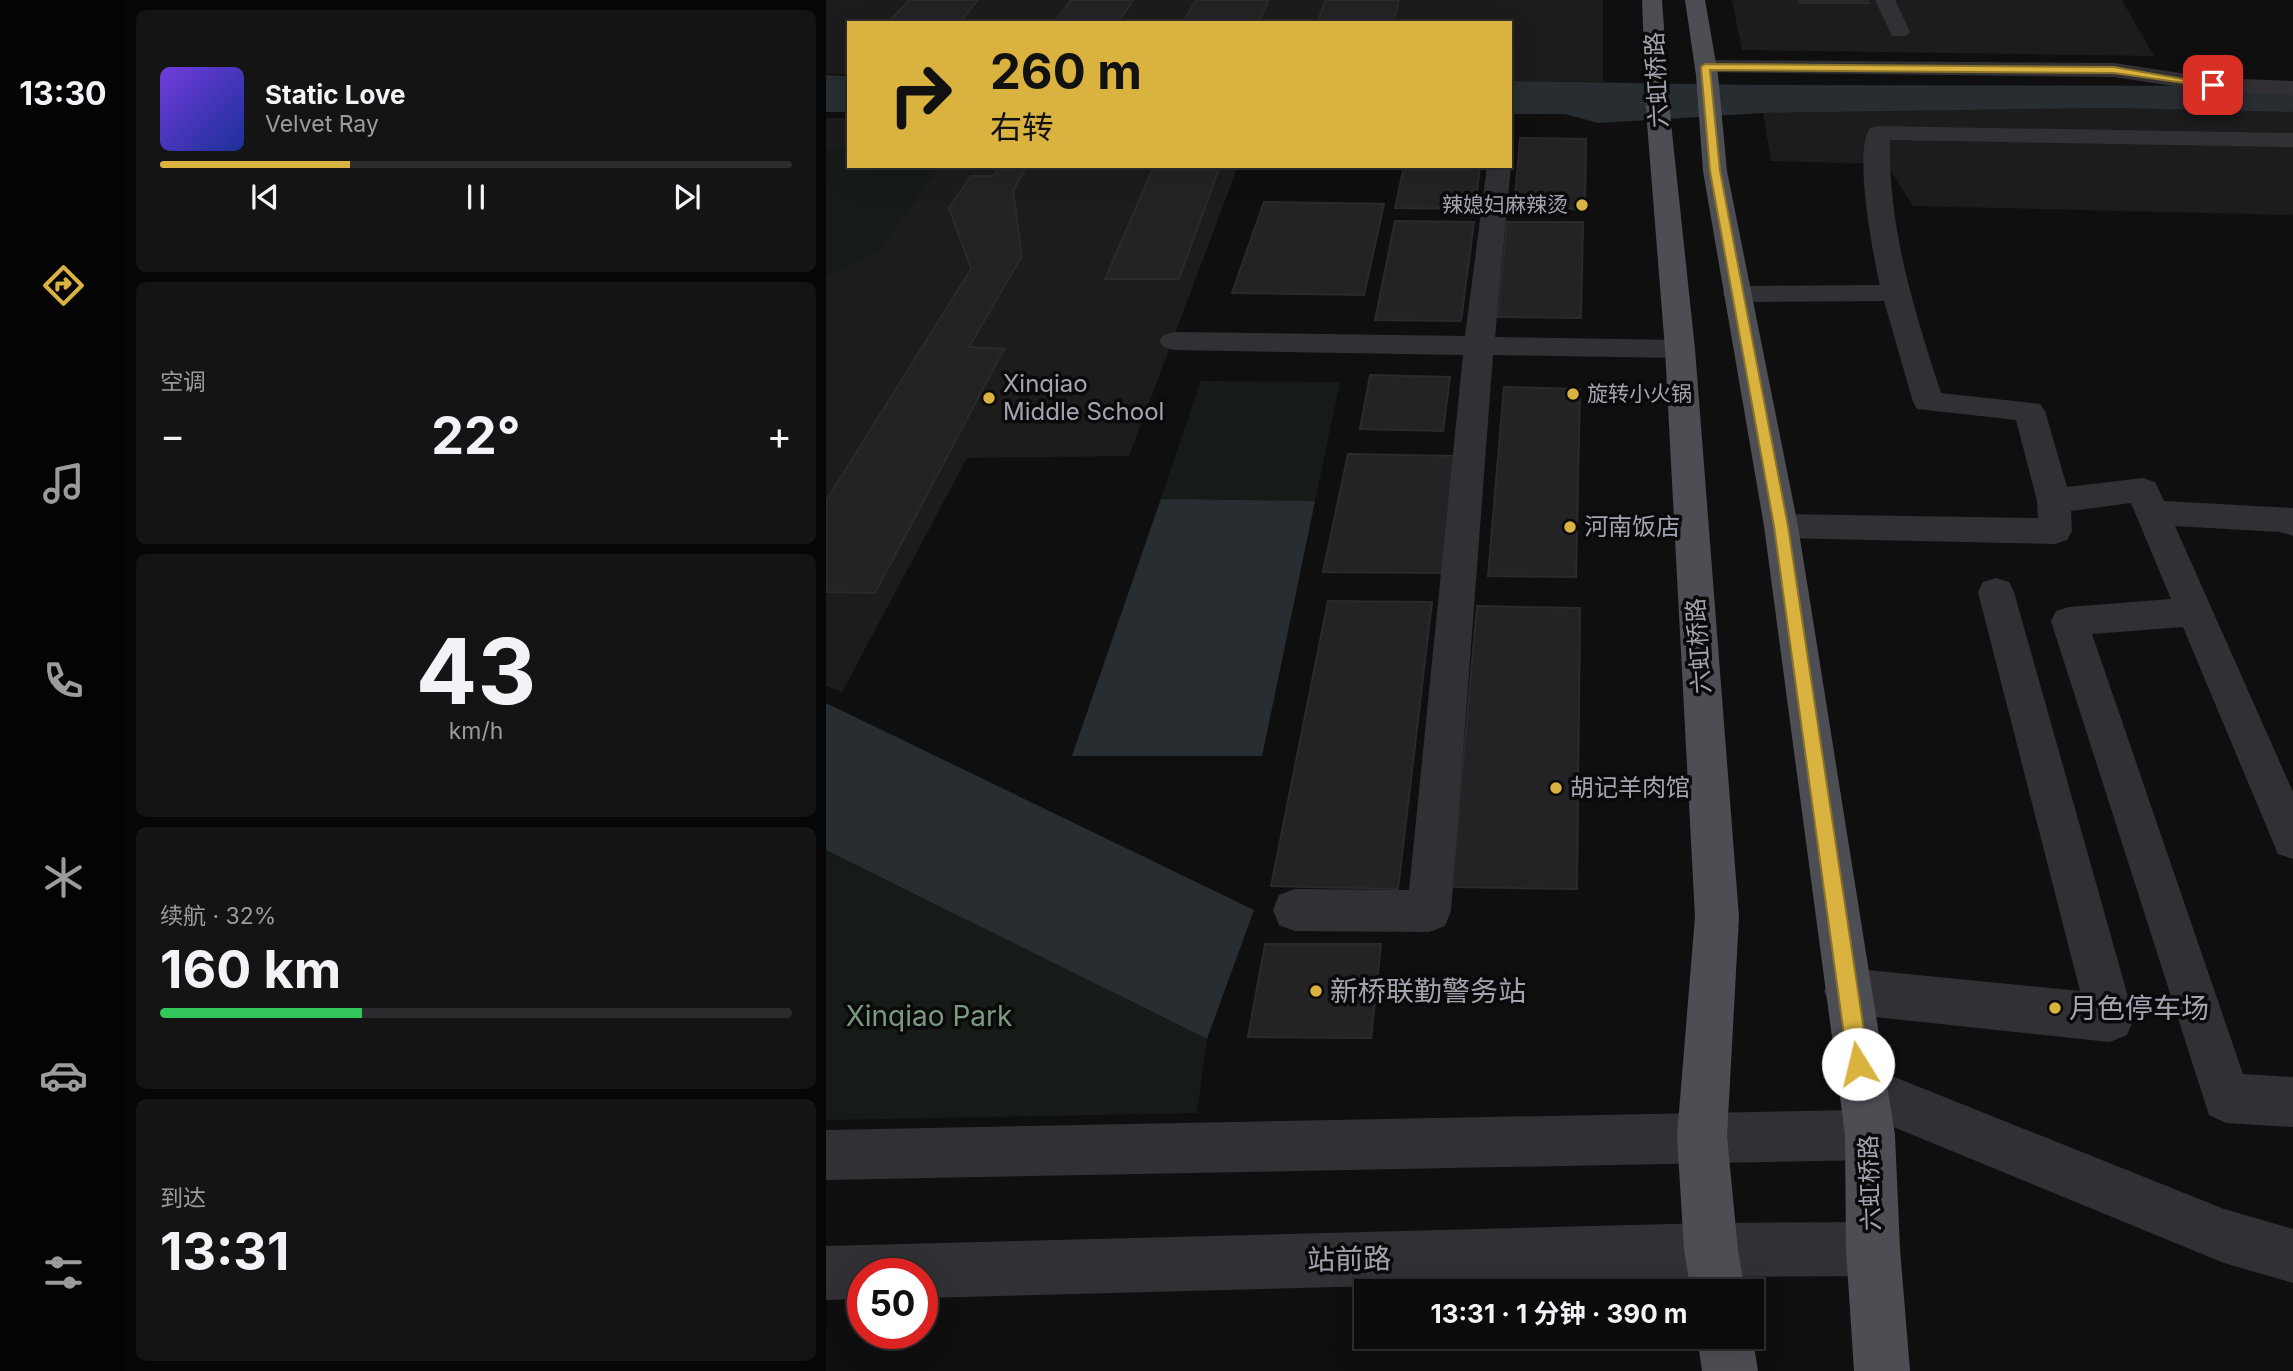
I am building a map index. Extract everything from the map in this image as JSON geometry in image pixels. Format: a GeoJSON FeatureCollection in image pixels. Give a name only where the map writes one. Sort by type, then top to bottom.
{"type":"FeatureCollection","features":[{"type":"Feature","properties":{"kind":"main road","name":"六虹桥路"},"geometry":{"type":"LineString","coordinates":[[1652,0],[1659,123],[1680,349],[1717,917],[1702,1136],[1714,1271]]}},
{"type":"Feature","properties":{"kind":"main road","name":"六虹桥路"},"geometry":{"type":"LineString","coordinates":[[1695,0],[1706,71],[1715,171],[1781,526],[1866,1112],[1882,1371]]}},
{"type":"Feature","properties":{"kind":"main road"},"geometry":{"type":"LineString","coordinates":[[1727,1349],[1730,1371]]}},
{"type":"Feature","properties":{"kind":"street"},"geometry":{"type":"LineString","coordinates":[[1885,0],[1899,32]]}},
{"type":"Feature","properties":{"kind":"street"},"geometry":{"type":"LineString","coordinates":[[1706,71],[2114,70],[2213,85],[2293,88]]}},
{"type":"Feature","properties":{"kind":"street"},"geometry":{"type":"LineString","coordinates":[[1781,526],[2055,531],[2054,501],[2029,411],[1928,402],[1894,293],[1875,166],[1878,133],[2293,140]]}},
{"type":"Feature","properties":{"kind":"street"},"geometry":{"type":"LineString","coordinates":[[1294,910],[1429,912],[1479,346],[1499,168]]}},
{"type":"Feature","properties":{"kind":"street"},"geometry":{"type":"LineString","coordinates":[[1737,294],[1894,293]]}},
{"type":"Feature","properties":{"kind":"street"},"geometry":{"type":"LineString","coordinates":[[1174,341],[1680,349]]}},
{"type":"Feature","properties":{"kind":"street"},"geometry":{"type":"LineString","coordinates":[[2054,501],[2293,496]]}},
{"type":"Feature","properties":{"kind":"street"},"geometry":{"type":"LineString","coordinates":[[2147,501],[2291,520],[2293,524]]}},
{"type":"Feature","properties":{"kind":"street"},"geometry":{"type":"LineString","coordinates":[[2147,501],[2293,840]]}},
{"type":"Feature","properties":{"kind":"street"},"geometry":{"type":"LineString","coordinates":[[1847,991],[2110,1018],[1996,592]]}},
{"type":"Feature","properties":{"kind":"street"},"geometry":{"type":"LineString","coordinates":[[2195,612],[2069,621],[2226,1098],[2293,1102]]}},
{"type":"Feature","properties":{"kind":"street"},"geometry":{"type":"LineString","coordinates":[[826,1155],[1702,1136],[1866,1112],[2224,1236],[2293,1256]]}},
{"type":"Feature","properties":{"kind":"street","name":"站前路"},"geometry":{"type":"LineString","coordinates":[[826,1273],[1714,1271],[1873,1249]]}},
{"type":"Feature","properties":{"kind":"shaded area"},"geometry":{"type":"Polygon","coordinates":[[[826,0],[1603,0],[1603,82],[1512,81],[1512,21],[847,21],[847,74],[826,74],[826,0]]]}},
{"type":"Feature","properties":{"kind":"shaded area"},"geometry":{"type":"Polygon","coordinates":[[[1732,0],[2122,0],[2154,56],[1742,50],[1732,0]]]}},
{"type":"Feature","properties":{"kind":"shaded area"},"geometry":{"type":"Polygon","coordinates":[[[826,75],[847,76],[847,112],[826,112],[826,75]]]}},
{"type":"Feature","properties":{"kind":"shaded area"},"geometry":{"type":"Polygon","coordinates":[[[1512,81],[1759,85],[2237,86],[2293,89],[2293,112],[2110,108],[1763,113],[1598,123],[1565,114],[1512,114],[1512,81]]]}},
{"type":"Feature","properties":{"kind":"shaded area"},"geometry":{"type":"Polygon","coordinates":[[[2110,108],[2293,112],[2293,215],[1913,206],[1887,164],[1771,161],[1763,113],[2110,108]]]}},
{"type":"Feature","properties":{"kind":"shaded area","name":"Xinqiao Middle School"},"geometry":{"type":"Polygon","coordinates":[[[826,118],[847,118],[847,168],[1237,168],[1129,456],[967,458],[842,692],[826,686],[826,118]]]}},
{"type":"Feature","properties":{"kind":"shaded area"},"geometry":{"type":"Polygon","coordinates":[[[1161,499],[1315,501],[1262,756],[1072,756],[1161,499]]]}},
{"type":"Feature","properties":{"kind":"shaded area"},"geometry":{"type":"Polygon","coordinates":[[[826,703],[1254,910],[1207,1039],[826,850],[826,703]]]}},
{"type":"Feature","properties":{"kind":"green space"},"geometry":{"type":"Polygon","coordinates":[[[826,149],[847,149],[847,168],[939,168],[880,250],[826,278],[826,149]]]}},
{"type":"Feature","properties":{"kind":"green space"},"geometry":{"type":"Polygon","coordinates":[[[1201,381],[1340,382],[1262,756],[1072,756],[1201,381]]]}},
{"type":"Feature","properties":{"kind":"green space","name":"Xinqiao Park"},"geometry":{"type":"Polygon","coordinates":[[[826,850],[1207,1039],[1197,1113],[826,1120],[826,850]]]}},
{"type":"Feature","properties":{"kind":"building"},"geometry":{"type":"Polygon","coordinates":[[[909,0],[978,0],[961,21],[890,21],[909,0]]]}},
{"type":"Feature","properties":{"kind":"building"},"geometry":{"type":"Polygon","coordinates":[[[1071,0],[1133,0],[1119,21],[1055,21],[1071,0]]]}},
{"type":"Feature","properties":{"kind":"building"},"geometry":{"type":"Polygon","coordinates":[[[1196,0],[1269,0],[1259,21],[1184,21],[1196,0]]]}},
{"type":"Feature","properties":{"kind":"building"},"geometry":{"type":"Polygon","coordinates":[[[1326,0],[1399,0],[1394,21],[1318,21],[1326,0]]]}},
{"type":"Feature","properties":{"kind":"building"},"geometry":{"type":"Polygon","coordinates":[[[1799,0],[1867,0],[1869,3],[1800,3],[1799,0]]]}},
{"type":"Feature","properties":{"kind":"building"},"geometry":{"type":"Polygon","coordinates":[[[1520,138],[1586,139],[1585,209],[1514,209],[1520,138]]]}},
{"type":"Feature","properties":{"kind":"building"},"geometry":{"type":"Polygon","coordinates":[[[999,168],[1026,168],[1013,191],[1022,256],[969,347],[1004,349],[875,593],[826,592],[826,501],[971,269],[949,208],[971,176],[994,176],[999,168]]]}},
{"type":"Feature","properties":{"kind":"building"},"geometry":{"type":"Polygon","coordinates":[[[1153,168],[1219,168],[1179,279],[1105,279],[1153,168]]]}},
{"type":"Feature","properties":{"kind":"building"},"geometry":{"type":"Polygon","coordinates":[[[1404,168],[1480,168],[1475,209],[1395,208],[1404,168]]]}},
{"type":"Feature","properties":{"kind":"building"},"geometry":{"type":"Polygon","coordinates":[[[1264,202],[1384,204],[1364,295],[1232,293],[1264,202]]]}},
{"type":"Feature","properties":{"kind":"building"},"geometry":{"type":"Polygon","coordinates":[[[1395,221],[1474,222],[1461,321],[1375,320],[1395,221]]]}},
{"type":"Feature","properties":{"kind":"building"},"geometry":{"type":"Polygon","coordinates":[[[1507,222],[1583,222],[1581,318],[1498,317],[1507,222]]]}},
{"type":"Feature","properties":{"kind":"building"},"geometry":{"type":"Polygon","coordinates":[[[1370,375],[1450,377],[1443,431],[1360,429],[1370,375]]]}},
{"type":"Feature","properties":{"kind":"building"},"geometry":{"type":"Polygon","coordinates":[[[1504,387],[1580,389],[1576,577],[1488,576],[1504,387]]]}},
{"type":"Feature","properties":{"kind":"building"},"geometry":{"type":"Polygon","coordinates":[[[1348,454],[1455,456],[1441,573],[1323,572],[1348,454]]]}},
{"type":"Feature","properties":{"kind":"building"},"geometry":{"type":"Polygon","coordinates":[[[1328,601],[1432,602],[1398,889],[1271,886],[1328,601]]]}},
{"type":"Feature","properties":{"kind":"building"},"geometry":{"type":"Polygon","coordinates":[[[1477,606],[1580,608],[1577,889],[1452,887],[1477,606]]]}},
{"type":"Feature","properties":{"kind":"building","name":"新桥联勤警务站"},"geometry":{"type":"Polygon","coordinates":[[[1265,944],[1381,944],[1371,1038],[1248,1037],[1265,944]]]}},
{"type":"Feature","properties":{"kind":"place","name":"辣媳妇麻辣烫"},"geometry":{"type":"Point","coordinates":[1582,205]}},
{"type":"Feature","properties":{"kind":"place","name":"旋转小火锅"},"geometry":{"type":"Point","coordinates":[1573,394]}},
{"type":"Feature","properties":{"kind":"place","name":"Xinqiao Middle School"},"geometry":{"type":"Point","coordinates":[989,398]}},
{"type":"Feature","properties":{"kind":"place","name":"河南饭店"},"geometry":{"type":"Point","coordinates":[1570,527]}},
{"type":"Feature","properties":{"kind":"place","name":"胡记羊肉馆"},"geometry":{"type":"Point","coordinates":[1556,788]}},
{"type":"Feature","properties":{"kind":"place","name":"新桥联勤警务站"},"geometry":{"type":"Point","coordinates":[1316,991]}},
{"type":"Feature","properties":{"kind":"place","name":"月色停车场"},"geometry":{"type":"Point","coordinates":[2055,1008]}},
{"type":"Feature","properties":{"kind":"route"},"geometry":{"type":"LineString","coordinates":[[1858,1064],[1781,526],[1715,171],[1705,67],[2114,70],[2213,85]]}}]}
